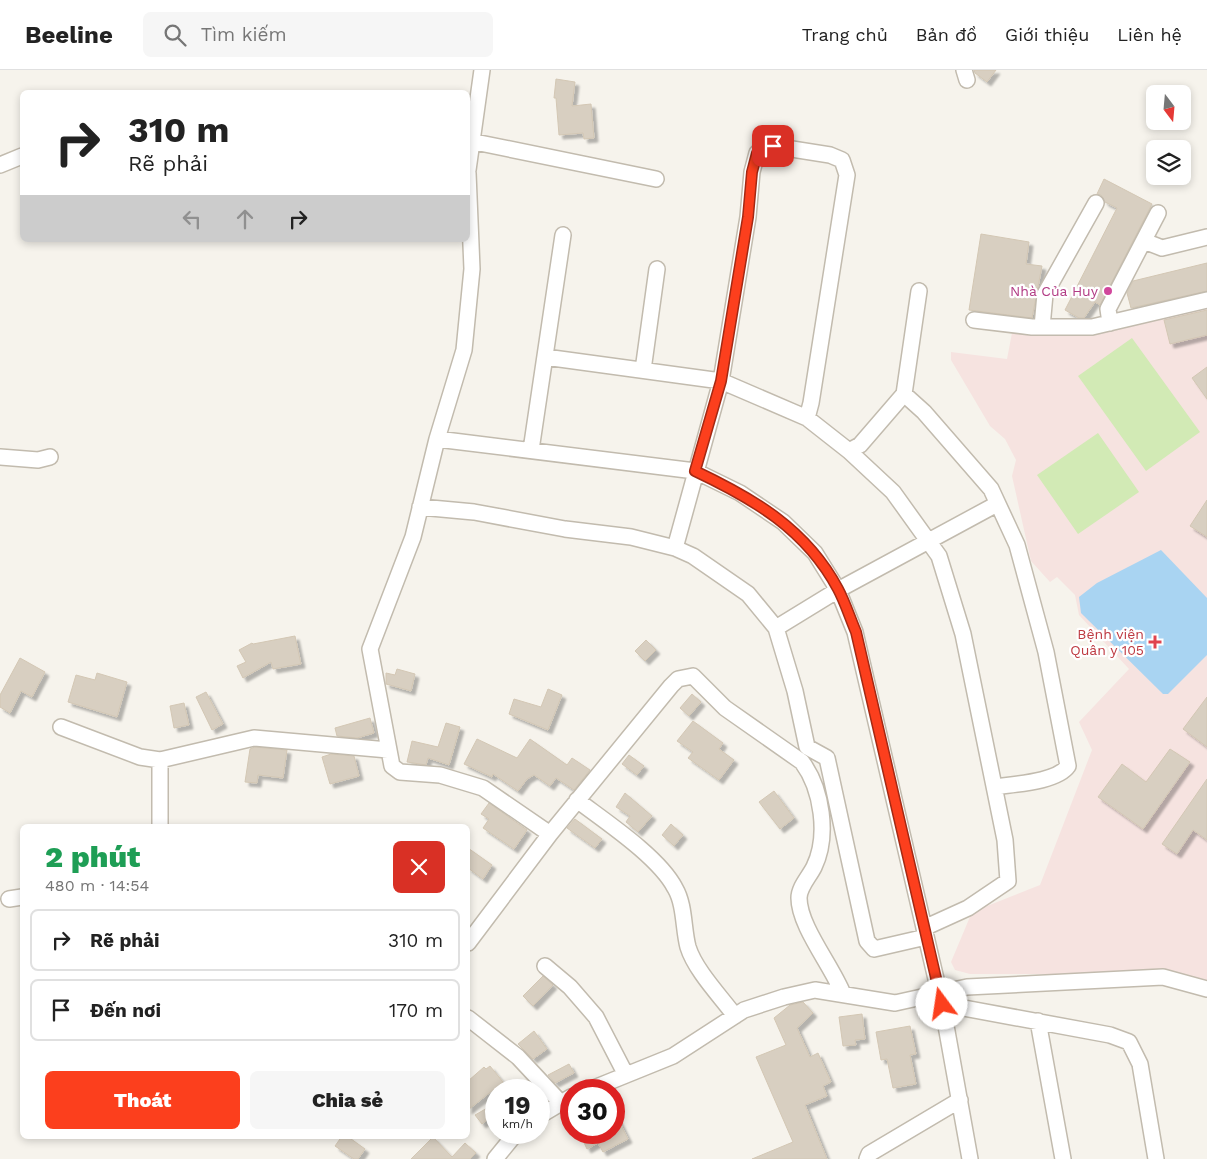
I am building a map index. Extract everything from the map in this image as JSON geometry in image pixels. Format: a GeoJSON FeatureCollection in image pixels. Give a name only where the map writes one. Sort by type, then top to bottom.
{"type":"FeatureCollection","features":[{"type":"Feature","properties":{"kind":"street"},"geometry":{"type":"LineString","coordinates":[[482,70],[470,141],[656,178]]}},
{"type":"Feature","properties":{"kind":"street"},"geometry":{"type":"LineString","coordinates":[[675,548],[721,381],[748,217],[752,172],[757,153],[763,148],[773,146],[830,155],[842,160],[847,175],[811,403],[807,418]]}},
{"type":"Feature","properties":{"kind":"street"},"geometry":{"type":"LineString","coordinates":[[0,165],[20,157]]}},
{"type":"Feature","properties":{"kind":"street"},"geometry":{"type":"LineString","coordinates":[[1042,327],[1045,294],[1096,203]]}},
{"type":"Feature","properties":{"kind":"street"},"geometry":{"type":"LineString","coordinates":[[1110,323],[1108,310],[1158,213]]}},
{"type":"Feature","properties":{"kind":"street"},"geometry":{"type":"LineString","coordinates":[[470,221],[472,270],[464,350],[437,439],[413,537],[370,649],[392,766],[400,772],[440,775],[483,788],[550,834]]}},
{"type":"Feature","properties":{"kind":"street"},"geometry":{"type":"LineString","coordinates":[[531,450],[562,235]]}},
{"type":"Feature","properties":{"kind":"street"},"geometry":{"type":"LineString","coordinates":[[1144,241],[1162,248],[1207,237]]}},
{"type":"Feature","properties":{"kind":"street"},"geometry":{"type":"LineString","coordinates":[[643,370],[656,269]]}},
{"type":"Feature","properties":{"kind":"street"},"geometry":{"type":"LineString","coordinates":[[849,451],[860,445],[904,394],[919,291]]}},
{"type":"Feature","properties":{"kind":"street"},"geometry":{"type":"LineString","coordinates":[[974,320],[1042,327],[1092,327],[1207,300]]}},
{"type":"Feature","properties":{"kind":"street"},"geometry":{"type":"LineString","coordinates":[[420,507],[474,512],[566,529],[631,537],[675,548],[693,556],[748,594],[776,628],[795,691],[807,747],[827,758],[867,941],[874,949],[925,933],[1008,882],[1006,840],[963,634],[939,556],[892,492],[849,451],[807,418],[721,381],[545,356]]}},
{"type":"Feature","properties":{"kind":"street"},"geometry":{"type":"LineString","coordinates":[[904,394],[924,412],[991,489],[1017,545],[1048,661],[1068,766],[1064,772],[1054,777],[995,787]]}},
{"type":"Feature","properties":{"kind":"street"},"geometry":{"type":"LineString","coordinates":[[437,439],[695,471],[740,493],[783,522],[815,553],[838,590],[856,632],[940,999],[970,1159]]}},
{"type":"Feature","properties":{"kind":"street"},"geometry":{"type":"LineString","coordinates":[[0,456],[38,460],[50,457]]}},
{"type":"Feature","properties":{"kind":"street"},"geometry":{"type":"LineString","coordinates":[[776,628],[838,590],[997,504]]}},
{"type":"Feature","properties":{"kind":"street"},"geometry":{"type":"LineString","coordinates":[[470,940],[550,834],[671,686],[678,679],[693,676],[726,708],[802,762],[808,770],[817,795],[821,837],[818,857],[799,896],[801,908],[810,932],[838,980],[843,994]]}},
{"type":"Feature","properties":{"kind":"street"},"geometry":{"type":"LineString","coordinates":[[61,727],[140,757],[160,760],[254,738],[388,750]]}},
{"type":"Feature","properties":{"kind":"street"},"geometry":{"type":"LineString","coordinates":[[160,760],[160,824]]}},
{"type":"Feature","properties":{"kind":"street"},"geometry":{"type":"LineString","coordinates":[[577,800],[629,840],[666,874],[680,900],[689,950],[735,1016]]}},
{"type":"Feature","properties":{"kind":"street"},"geometry":{"type":"LineString","coordinates":[[545,966],[570,987],[596,1017],[626,1075]]}},
{"type":"Feature","properties":{"kind":"street"},"geometry":{"type":"LineString","coordinates":[[940,999],[967,987],[1163,977],[1207,989]]}},
{"type":"Feature","properties":{"kind":"street"},"geometry":{"type":"LineString","coordinates":[[616,1079],[673,1056],[744,1010],[784,996],[815,990],[895,1003],[940,999],[1120,1037],[1129,1042],[1140,1064],[1156,1159]]}},
{"type":"Feature","properties":{"kind":"street"},"geometry":{"type":"LineString","coordinates":[[470,1020],[518,1057],[560,1095]]}},
{"type":"Feature","properties":{"kind":"street"},"geometry":{"type":"LineString","coordinates":[[1038,1021],[1064,1159]]}},
{"type":"Feature","properties":{"kind":"street"},"geometry":{"type":"LineString","coordinates":[[865,1157],[960,1100]]}},
{"type":"Feature","properties":{"kind":"street"},"geometry":{"type":"LineString","coordinates":[[496,1159],[508,1144]]}},
{"type":"Feature","properties":{"kind":"shaded area","name":"Bệnh viện Quân y 105"},"geometry":{"type":"Polygon","coordinates":[[[1207,305],[1207,985],[1162,974],[970,974],[955,970],[951,962],[972,912],[1040,885],[1092,750],[1079,722],[1129,669],[1079,615],[1075,595],[1057,577],[1050,582],[1031,561],[1012,476],[1016,460],[1005,439],[990,426],[951,360],[951,352],[1007,359],[1012,333],[1062,335],[1089,332],[1207,305]]]}},
{"type":"Feature","properties":{"kind":"green space"},"geometry":{"type":"Polygon","coordinates":[[[1132,338],[1200,432],[1146,471],[1078,376],[1132,338]]]}},
{"type":"Feature","properties":{"kind":"green space"},"geometry":{"type":"Polygon","coordinates":[[[1098,433],[1139,492],[1078,534],[1037,475],[1098,433]]]}},
{"type":"Feature","properties":{"kind":"water"},"geometry":{"type":"Polygon","coordinates":[[[1161,550],[1207,598],[1207,655],[1168,694],[1163,694],[1081,613],[1079,597],[1097,583],[1161,550]]]}},
{"type":"Feature","properties":{"kind":"building"},"geometry":{"type":"Polygon","coordinates":[[[974,70],[996,70],[987,82],[975,73],[974,70]]]}},
{"type":"Feature","properties":{"kind":"building"},"geometry":{"type":"Polygon","coordinates":[[[556,79],[575,82],[572,106],[591,104],[594,138],[584,139],[583,133],[559,135],[556,98],[554,98],[556,79]]]}},
{"type":"Feature","properties":{"kind":"building"},"geometry":{"type":"Polygon","coordinates":[[[1104,179],[1152,204],[1100,305],[1095,302],[1084,318],[1079,318],[1065,310],[1117,208],[1105,202],[1101,195],[1097,194],[1104,179]]]}},
{"type":"Feature","properties":{"kind":"building"},"geometry":{"type":"Polygon","coordinates":[[[981,234],[1029,242],[1026,264],[1042,266],[1032,318],[969,310],[981,234]]]}},
{"type":"Feature","properties":{"kind":"building"},"geometry":{"type":"Polygon","coordinates":[[[1207,263],[1207,291],[1131,308],[1127,293],[1133,281],[1207,263]]]}},
{"type":"Feature","properties":{"kind":"building"},"geometry":{"type":"Polygon","coordinates":[[[1207,310],[1207,335],[1170,344],[1164,320],[1207,310]]]}},
{"type":"Feature","properties":{"kind":"building"},"geometry":{"type":"Polygon","coordinates":[[[1207,367],[1207,399],[1192,378],[1207,367]]]}},
{"type":"Feature","properties":{"kind":"building"},"geometry":{"type":"Polygon","coordinates":[[[1207,500],[1207,537],[1190,526],[1207,500]]]}},
{"type":"Feature","properties":{"kind":"building"},"geometry":{"type":"Polygon","coordinates":[[[295,636],[301,664],[273,669],[271,662],[243,678],[237,666],[246,662],[239,650],[252,643],[295,636]]]}},
{"type":"Feature","properties":{"kind":"building"},"geometry":{"type":"Polygon","coordinates":[[[646,640],[656,650],[645,661],[635,651],[646,640]]]}},
{"type":"Feature","properties":{"kind":"building"},"geometry":{"type":"Polygon","coordinates":[[[20,658],[45,672],[32,697],[21,691],[10,713],[0,707],[0,695],[20,658]]]}},
{"type":"Feature","properties":{"kind":"building"},"geometry":{"type":"Polygon","coordinates":[[[397,669],[415,674],[411,691],[386,684],[386,673],[395,675],[397,669]]]}},
{"type":"Feature","properties":{"kind":"building"},"geometry":{"type":"Polygon","coordinates":[[[97,673],[127,682],[117,717],[68,702],[76,675],[95,680],[97,673]]]}},
{"type":"Feature","properties":{"kind":"building"},"geometry":{"type":"Polygon","coordinates":[[[548,689],[562,695],[548,730],[509,714],[514,699],[541,707],[548,689]]]}},
{"type":"Feature","properties":{"kind":"building"},"geometry":{"type":"Polygon","coordinates":[[[206,692],[223,724],[212,730],[196,697],[206,692]]]}},
{"type":"Feature","properties":{"kind":"building"},"geometry":{"type":"Polygon","coordinates":[[[692,694],[701,702],[689,716],[680,708],[692,694]]]}},
{"type":"Feature","properties":{"kind":"building"},"geometry":{"type":"Polygon","coordinates":[[[1207,697],[1207,747],[1183,729],[1207,697]]]}},
{"type":"Feature","properties":{"kind":"building"},"geometry":{"type":"Polygon","coordinates":[[[184,703],[189,725],[174,728],[170,706],[184,703]]]}},
{"type":"Feature","properties":{"kind":"building"},"geometry":{"type":"Polygon","coordinates":[[[370,718],[374,733],[357,738],[337,736],[335,728],[370,718]]]}},
{"type":"Feature","properties":{"kind":"building"},"geometry":{"type":"Polygon","coordinates":[[[693,721],[723,743],[719,749],[734,760],[719,780],[688,758],[693,752],[677,741],[693,721]]]}},
{"type":"Feature","properties":{"kind":"building"},"geometry":{"type":"Polygon","coordinates":[[[446,723],[460,727],[449,765],[428,758],[426,765],[407,762],[412,741],[438,747],[446,723]]]}},
{"type":"Feature","properties":{"kind":"building"},"geometry":{"type":"Polygon","coordinates":[[[477,739],[517,758],[530,739],[567,765],[572,758],[590,770],[574,790],[556,778],[550,786],[534,775],[527,779],[518,791],[493,774],[492,777],[464,764],[477,739]]]}},
{"type":"Feature","properties":{"kind":"building"},"geometry":{"type":"Polygon","coordinates":[[[255,747],[287,750],[283,778],[258,775],[257,783],[245,782],[250,749],[255,747]]]}},
{"type":"Feature","properties":{"kind":"building"},"geometry":{"type":"Polygon","coordinates":[[[1170,749],[1190,762],[1143,829],[1098,797],[1122,764],[1146,782],[1170,749]]]}},
{"type":"Feature","properties":{"kind":"building"},"geometry":{"type":"Polygon","coordinates":[[[331,754],[354,756],[359,776],[330,784],[322,757],[331,754]]]}},
{"type":"Feature","properties":{"kind":"building"},"geometry":{"type":"Polygon","coordinates":[[[629,755],[644,766],[637,775],[622,764],[629,755]]]}},
{"type":"Feature","properties":{"kind":"building"},"geometry":{"type":"Polygon","coordinates":[[[1207,779],[1207,840],[1193,830],[1177,854],[1162,844],[1207,779]]]}},
{"type":"Feature","properties":{"kind":"building"},"geometry":{"type":"Polygon","coordinates":[[[774,791],[794,818],[780,829],[759,802],[774,791]]]}},
{"type":"Feature","properties":{"kind":"building"},"geometry":{"type":"Polygon","coordinates":[[[625,793],[652,816],[638,832],[626,822],[630,816],[616,807],[625,793]]]}},
{"type":"Feature","properties":{"kind":"building"},"geometry":{"type":"Polygon","coordinates":[[[489,803],[527,830],[514,849],[483,828],[489,819],[481,814],[489,803]]]}},
{"type":"Feature","properties":{"kind":"building"},"geometry":{"type":"Polygon","coordinates":[[[575,819],[602,839],[595,848],[567,828],[575,819]]]}},
{"type":"Feature","properties":{"kind":"building"},"geometry":{"type":"Polygon","coordinates":[[[671,824],[683,835],[674,846],[662,835],[671,824]]]}},
{"type":"Feature","properties":{"kind":"building"},"geometry":{"type":"Polygon","coordinates":[[[470,849],[492,865],[483,879],[470,869],[470,849]]]}},
{"type":"Feature","properties":{"kind":"building"},"geometry":{"type":"Polygon","coordinates":[[[543,976],[553,985],[533,1006],[523,996],[543,976]]]}},
{"type":"Feature","properties":{"kind":"building"},"geometry":{"type":"Polygon","coordinates":[[[803,1002],[813,1013],[797,1028],[810,1057],[818,1053],[831,1082],[823,1086],[827,1096],[805,1105],[827,1159],[752,1159],[793,1142],[756,1057],[786,1045],[774,1018],[790,1005],[803,1002]]]}},
{"type":"Feature","properties":{"kind":"building"},"geometry":{"type":"Polygon","coordinates":[[[862,1014],[865,1039],[855,1040],[856,1045],[843,1046],[839,1017],[862,1014]]]}},
{"type":"Feature","properties":{"kind":"building"},"geometry":{"type":"Polygon","coordinates":[[[910,1026],[916,1054],[910,1055],[916,1084],[893,1088],[887,1059],[881,1060],[876,1032],[910,1026]]]}},
{"type":"Feature","properties":{"kind":"building"},"geometry":{"type":"Polygon","coordinates":[[[534,1031],[547,1049],[533,1059],[518,1044],[534,1031]]]}},
{"type":"Feature","properties":{"kind":"building"},"geometry":{"type":"Polygon","coordinates":[[[569,1064],[574,1073],[555,1083],[548,1075],[569,1064]]]}},
{"type":"Feature","properties":{"kind":"building"},"geometry":{"type":"Polygon","coordinates":[[[490,1066],[501,1079],[485,1079],[485,1096],[470,1108],[470,1079],[484,1067],[486,1069],[490,1066]]]}},
{"type":"Feature","properties":{"kind":"building"},"geometry":{"type":"Polygon","coordinates":[[[485,1109],[485,1122],[482,1124],[475,1115],[485,1109]]]}},
{"type":"Feature","properties":{"kind":"building"},"geometry":{"type":"Polygon","coordinates":[[[340,1139],[351,1139],[365,1149],[358,1159],[354,1159],[335,1146],[340,1139]]]}},
{"type":"Feature","properties":{"kind":"building"},"geometry":{"type":"Polygon","coordinates":[[[431,1139],[435,1139],[452,1157],[465,1143],[476,1153],[470,1159],[411,1159],[431,1139]]]}},
{"type":"Feature","properties":{"kind":"building"},"geometry":{"type":"Polygon","coordinates":[[[585,1144],[596,1144],[587,1149],[585,1144]]]}},
{"type":"Feature","properties":{"kind":"building"},"geometry":{"type":"Polygon","coordinates":[[[599,1144],[618,1144],[603,1152],[599,1144]]]}},
{"type":"Feature","properties":{"kind":"place","name":"Nhà Của Huy"},"geometry":{"type":"Point","coordinates":[1108,291]}},
{"type":"Feature","properties":{"kind":"place","name":"Bệnh viện Quân y 105"},"geometry":{"type":"Point","coordinates":[1155,642]}},
{"type":"Feature","properties":{"kind":"route"},"geometry":{"type":"LineString","coordinates":[[773,146],[763,148],[757,153],[752,172],[748,217],[721,381],[695,471],[740,493],[783,522],[815,553],[838,590],[856,632],[942,1004]]}}]}
